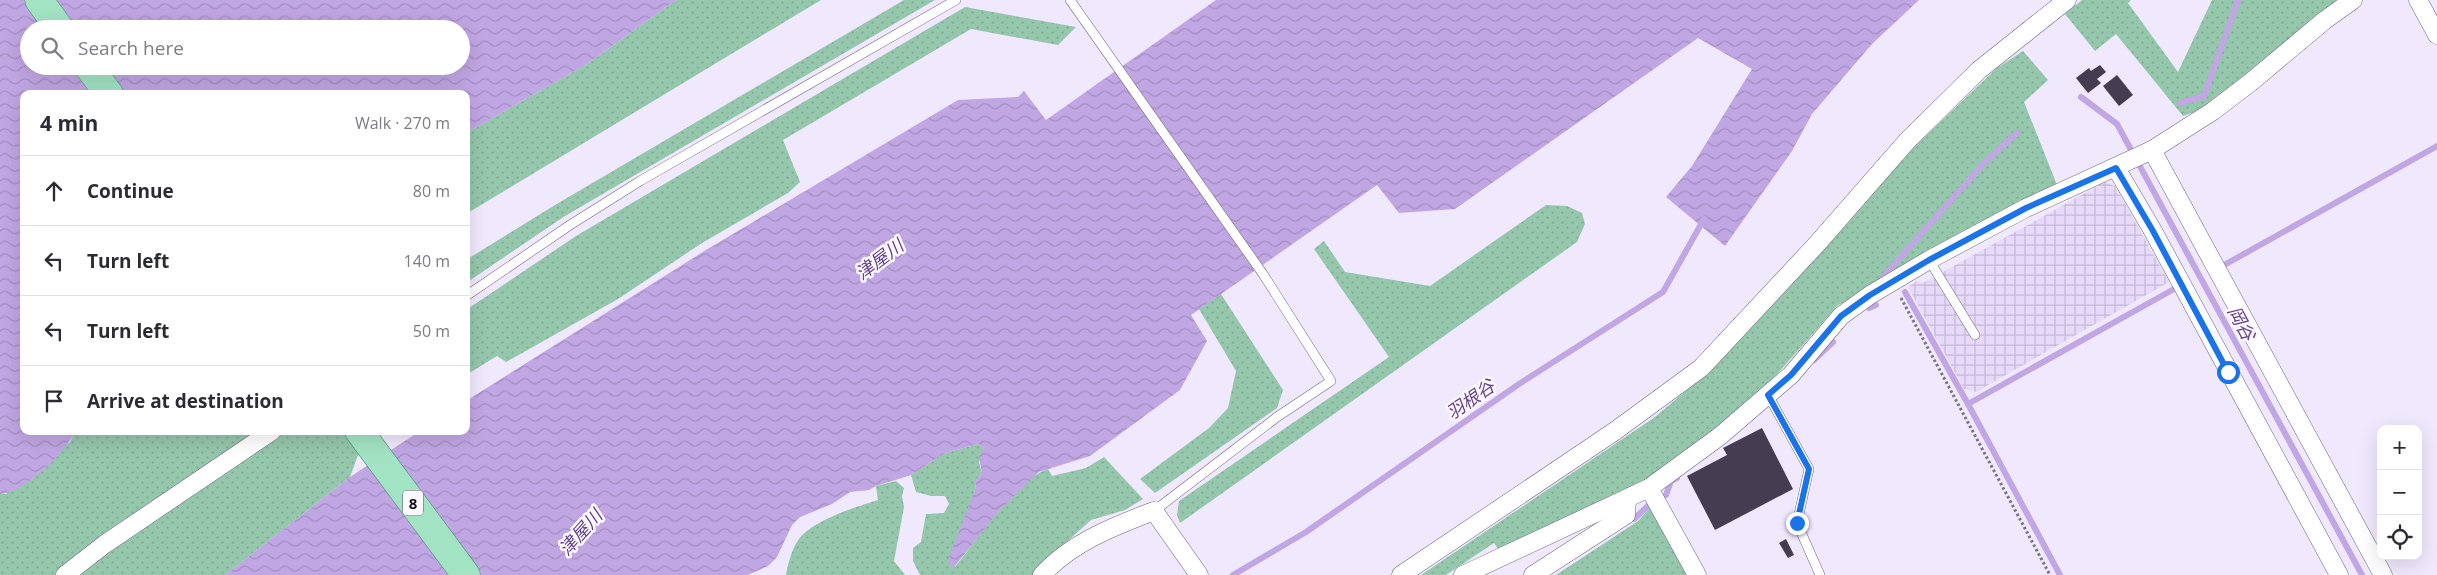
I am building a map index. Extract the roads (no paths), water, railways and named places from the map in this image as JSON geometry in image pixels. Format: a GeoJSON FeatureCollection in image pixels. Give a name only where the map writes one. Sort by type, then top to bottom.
{"type":"FeatureCollection","features":[{"type":"Feature","properties":{"kind":"main road"},"geometry":{"type":"LineString","coordinates":[[39,0],[53,20]]}},
{"type":"Feature","properties":{"kind":"main road"},"geometry":{"type":"LineString","coordinates":[[95,75],[106,90]]}},
{"type":"Feature","properties":{"kind":"main road","name":"8"},"geometry":{"type":"LineString","coordinates":[[362,435],[466,575]]}},
{"type":"Feature","properties":{"kind":"street"},"geometry":{"type":"LineString","coordinates":[[1401,575],[1615,430],[1701,368],[1816,245],[1908,141],[1979,70],[2067,0]]}},
{"type":"Feature","properties":{"kind":"street"},"geometry":{"type":"LineString","coordinates":[[1463,575],[1648,488],[1720,436],[1768,395],[1791,375],[1841,316],[1870,295],[1929,260],[2026,208],[2148,152],[2243,88],[2325,20],[2353,0]]}},
{"type":"Feature","properties":{"kind":"street"},"geometry":{"type":"LineString","coordinates":[[2418,0],[2437,35]]}},
{"type":"Feature","properties":{"kind":"street"},"geometry":{"type":"LineString","coordinates":[[2148,152],[2383,575]]}},
{"type":"Feature","properties":{"kind":"street"},"geometry":{"type":"LineString","coordinates":[[2121,166],[2153,231],[2339,575]]}},
{"type":"Feature","properties":{"kind":"street"},"geometry":{"type":"LineString","coordinates":[[65,575],[105,544],[266,435]]}},
{"type":"Feature","properties":{"kind":"street"},"geometry":{"type":"LineString","coordinates":[[1648,488],[1697,575]]}},
{"type":"Feature","properties":{"kind":"street"},"geometry":{"type":"LineString","coordinates":[[1533,575],[1626,515],[1627,499]]}},
{"type":"Feature","properties":{"kind":"street"},"geometry":{"type":"LineString","coordinates":[[1042,575],[1055,560],[1110,528],[1154,511],[1168,528],[1199,575]]}},
{"type":"Feature","properties":{"kind":"lane"},"geometry":{"type":"LineString","coordinates":[[470,293],[570,225],[640,181],[956,0]]}},
{"type":"Feature","properties":{"kind":"lane"},"geometry":{"type":"LineString","coordinates":[[1070,0],[1262,274],[1331,381],[1278,417],[1154,511]]}},
{"type":"Feature","properties":{"kind":"lane"},"geometry":{"type":"LineString","coordinates":[[1929,260],[1975,335]]}},
{"type":"Feature","properties":{"kind":"lane"},"geometry":{"type":"LineString","coordinates":[[1768,395],[1809,469],[1797,523],[1820,575]]}},
{"type":"Feature","properties":{"kind":"water"},"geometry":{"type":"Polygon","coordinates":[[[0,0],[676,0],[587,64],[470,131],[470,90],[20,90],[20,435],[74,435],[63,450],[32,480],[10,492],[0,494],[0,0]]]}},
{"type":"Feature","properties":{"kind":"water","name":"津屋川"},"geometry":{"type":"Polygon","coordinates":[[[1216,0],[1919,0],[1872,44],[1812,114],[1792,151],[1725,246],[1666,197],[1692,166],[1752,69],[1698,38],[1455,209],[1399,213],[1377,185],[1191,315],[1207,341],[1180,390],[1090,456],[1039,472],[1000,510],[954,567],[951,567],[948,560],[975,490],[976,481],[982,473],[979,458],[984,448],[979,444],[945,453],[911,475],[869,490],[850,492],[832,504],[800,517],[792,525],[777,557],[768,566],[748,575],[225,575],[350,477],[414,435],[470,435],[470,398],[706,250],[958,100],[1018,97],[1024,91],[1046,120],[1216,0]]]}},
{"type":"Feature","properties":{"kind":"waterway"},"geometry":{"type":"LineString","coordinates":[[2180,103],[2204,96],[2238,0]]}},
{"type":"Feature","properties":{"kind":"waterway","name":"岡谷"},"geometry":{"type":"LineString","coordinates":[[2081,97],[2117,124],[2362,575]]}},
{"type":"Feature","properties":{"kind":"waterway"},"geometry":{"type":"LineString","coordinates":[[1883,277],[1984,163],[2017,133]]}},
{"type":"Feature","properties":{"kind":"waterway"},"geometry":{"type":"LineString","coordinates":[[2226,264],[2437,146]]}},
{"type":"Feature","properties":{"kind":"waterway","name":"羽根谷"},"geometry":{"type":"LineString","coordinates":[[1233,575],[1306,532],[1519,384],[1663,292],[1704,219]]}},
{"type":"Feature","properties":{"kind":"waterway"},"geometry":{"type":"LineString","coordinates":[[2060,575],[1968,404],[2174,289]]}},
{"type":"Feature","properties":{"kind":"waterway"},"geometry":{"type":"LineString","coordinates":[[1905,292],[1968,404]]}},
{"type":"Feature","properties":{"kind":"waterway"},"geometry":{"type":"LineString","coordinates":[[1869,308],[1876,305]]}},
{"type":"Feature","properties":{"kind":"waterway"},"geometry":{"type":"LineString","coordinates":[[1814,360],[1833,342]]}},
{"type":"Feature","properties":{"kind":"waterway"},"geometry":{"type":"LineString","coordinates":[[1666,495],[1671,481],[1677,478]]}},
{"type":"Feature","properties":{"kind":"waterway"},"geometry":{"type":"LineString","coordinates":[[1634,519],[1649,505]]}}]}
